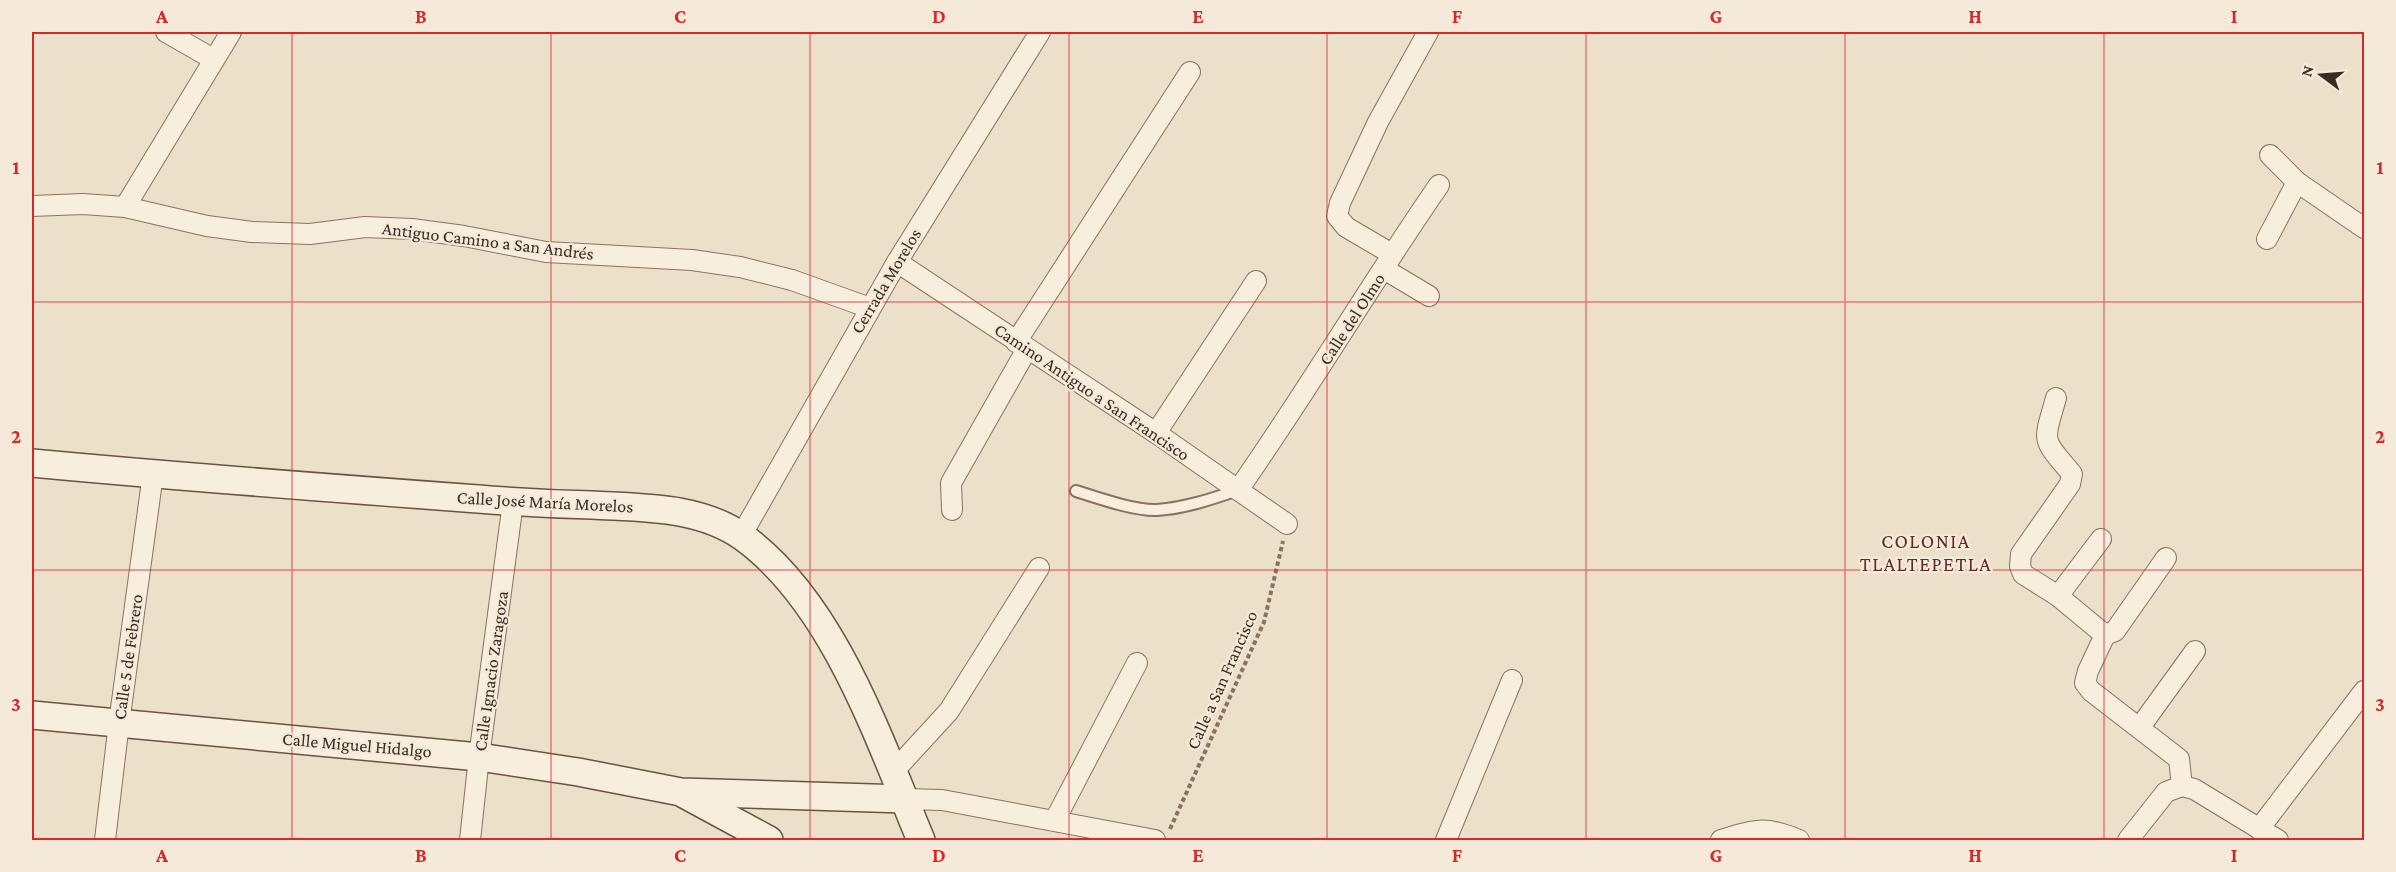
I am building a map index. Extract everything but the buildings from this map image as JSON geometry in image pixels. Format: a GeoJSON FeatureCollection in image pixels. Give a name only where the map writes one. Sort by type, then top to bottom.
{"type":"FeatureCollection","features":[{"type":"Feature","properties":{"kind":"main road","name":"Calle José María Morelos"},"geometry":{"type":"LineString","coordinates":[[32,463],[513,502],[674,510],[708,519],[741,536],[776,567],[824,630],[862,699],[921,840]]}},
{"type":"Feature","properties":{"kind":"main road","name":"Calle Miguel Hidalgo"},"geometry":{"type":"LineString","coordinates":[[32,715],[479,757],[578,772],[681,792],[904,799]]}},
{"type":"Feature","properties":{"kind":"main road","name":"Calle Miguel Hidalgo"},"geometry":{"type":"LineString","coordinates":[[681,792],[769,840]]}},
{"type":"Feature","properties":{"kind":"street"},"geometry":{"type":"LineString","coordinates":[[166,32],[213,59]]}},
{"type":"Feature","properties":{"kind":"street"},"geometry":{"type":"LineString","coordinates":[[125,207],[231,32]]}},
{"type":"Feature","properties":{"kind":"street","name":"Cerrada Morelos"},"geometry":{"type":"LineString","coordinates":[[741,536],[897,261],[1040,32]]}},
{"type":"Feature","properties":{"kind":"street","name":"Calle del Olmo"},"geometry":{"type":"LineString","coordinates":[[1238,490],[1292,412],[1388,261],[1346,228],[1337,216],[1340,203],[1378,122],[1428,32]]}},
{"type":"Feature","properties":{"kind":"street"},"geometry":{"type":"LineString","coordinates":[[952,510],[951,483],[1022,345],[1190,72]]}},
{"type":"Feature","properties":{"kind":"street"},"geometry":{"type":"LineString","coordinates":[[2270,155],[2297,182],[2364,228]]}},
{"type":"Feature","properties":{"kind":"street"},"geometry":{"type":"LineString","coordinates":[[2267,239],[2297,182]]}},
{"type":"Feature","properties":{"kind":"street"},"geometry":{"type":"LineString","coordinates":[[1429,296],[1388,261],[1439,185]]}},
{"type":"Feature","properties":{"kind":"street","name":"Antiguo Camino a San Andrés"},"geometry":{"type":"LineString","coordinates":[[32,206],[83,204],[125,207],[207,226],[252,232],[310,234],[365,227],[412,229],[464,236],[546,252],[692,260],[740,267],[792,280],[870,308]]}},
{"type":"Feature","properties":{"kind":"street","name":"Camino Antiguo a San Francisco"},"geometry":{"type":"LineString","coordinates":[[897,261],[1287,524]]}},
{"type":"Feature","properties":{"kind":"street"},"geometry":{"type":"LineString","coordinates":[[1156,434],[1256,281]]}},
{"type":"Feature","properties":{"kind":"street"},"geometry":{"type":"LineString","coordinates":[[2055,398],[2045,437],[2048,446],[2072,474],[2070,484],[2021,554],[2020,566],[2023,574],[2058,596],[2105,636]]}},
{"type":"Feature","properties":{"kind":"street","name":"Calle 5 de Febrero"},"geometry":{"type":"LineString","coordinates":[[105,840],[153,474]]}},
{"type":"Feature","properties":{"kind":"street","name":"Calle Ignacio Zaragoza"},"geometry":{"type":"LineString","coordinates":[[470,840],[513,502]]}},
{"type":"Feature","properties":{"kind":"street"},"geometry":{"type":"LineString","coordinates":[[2058,596],[2101,539]]}},
{"type":"Feature","properties":{"kind":"street"},"geometry":{"type":"LineString","coordinates":[[2166,558],[2115,631],[2105,636],[2088,671],[2085,683],[2091,691],[2179,759],[2182,786]]}},
{"type":"Feature","properties":{"kind":"street"},"geometry":{"type":"LineString","coordinates":[[893,772],[949,711],[1039,568]]}},
{"type":"Feature","properties":{"kind":"street"},"geometry":{"type":"LineString","coordinates":[[2140,728],[2195,651]]}},
{"type":"Feature","properties":{"kind":"street"},"geometry":{"type":"LineString","coordinates":[[1055,820],[1137,663]]}},
{"type":"Feature","properties":{"kind":"street"},"geometry":{"type":"LineString","coordinates":[[1446,840],[1512,680]]}},
{"type":"Feature","properties":{"kind":"street"},"geometry":{"type":"LineString","coordinates":[[2259,829],[2364,691]]}},
{"type":"Feature","properties":{"kind":"street"},"geometry":{"type":"LineString","coordinates":[[2128,840],[2166,792],[2182,786],[2194,789],[2278,840]]}},
{"type":"Feature","properties":{"kind":"street"},"geometry":{"type":"LineString","coordinates":[[904,799],[942,800],[1055,820],[1162,835]]}},
{"type":"Feature","properties":{"kind":"street"},"geometry":{"type":"LineString","coordinates":[[1721,840],[1763,829],[1799,840]]}},
{"type":"Feature","properties":{"kind":"lane"},"geometry":{"type":"LineString","coordinates":[[1076,491],[1117,503],[1155,510],[1203,502],[1238,490]]}},
{"type":"Feature","properties":{"kind":"path","name":"Calle a San Francisco"},"geometry":{"type":"LineString","coordinates":[[1162,835],[1264,622],[1287,524]]}},
{"type":"Feature","properties":{"kind":"district","name":"COLONIA TLALTEPETLA"},"geometry":{"type":"Point","coordinates":[1926,552]}}]}
